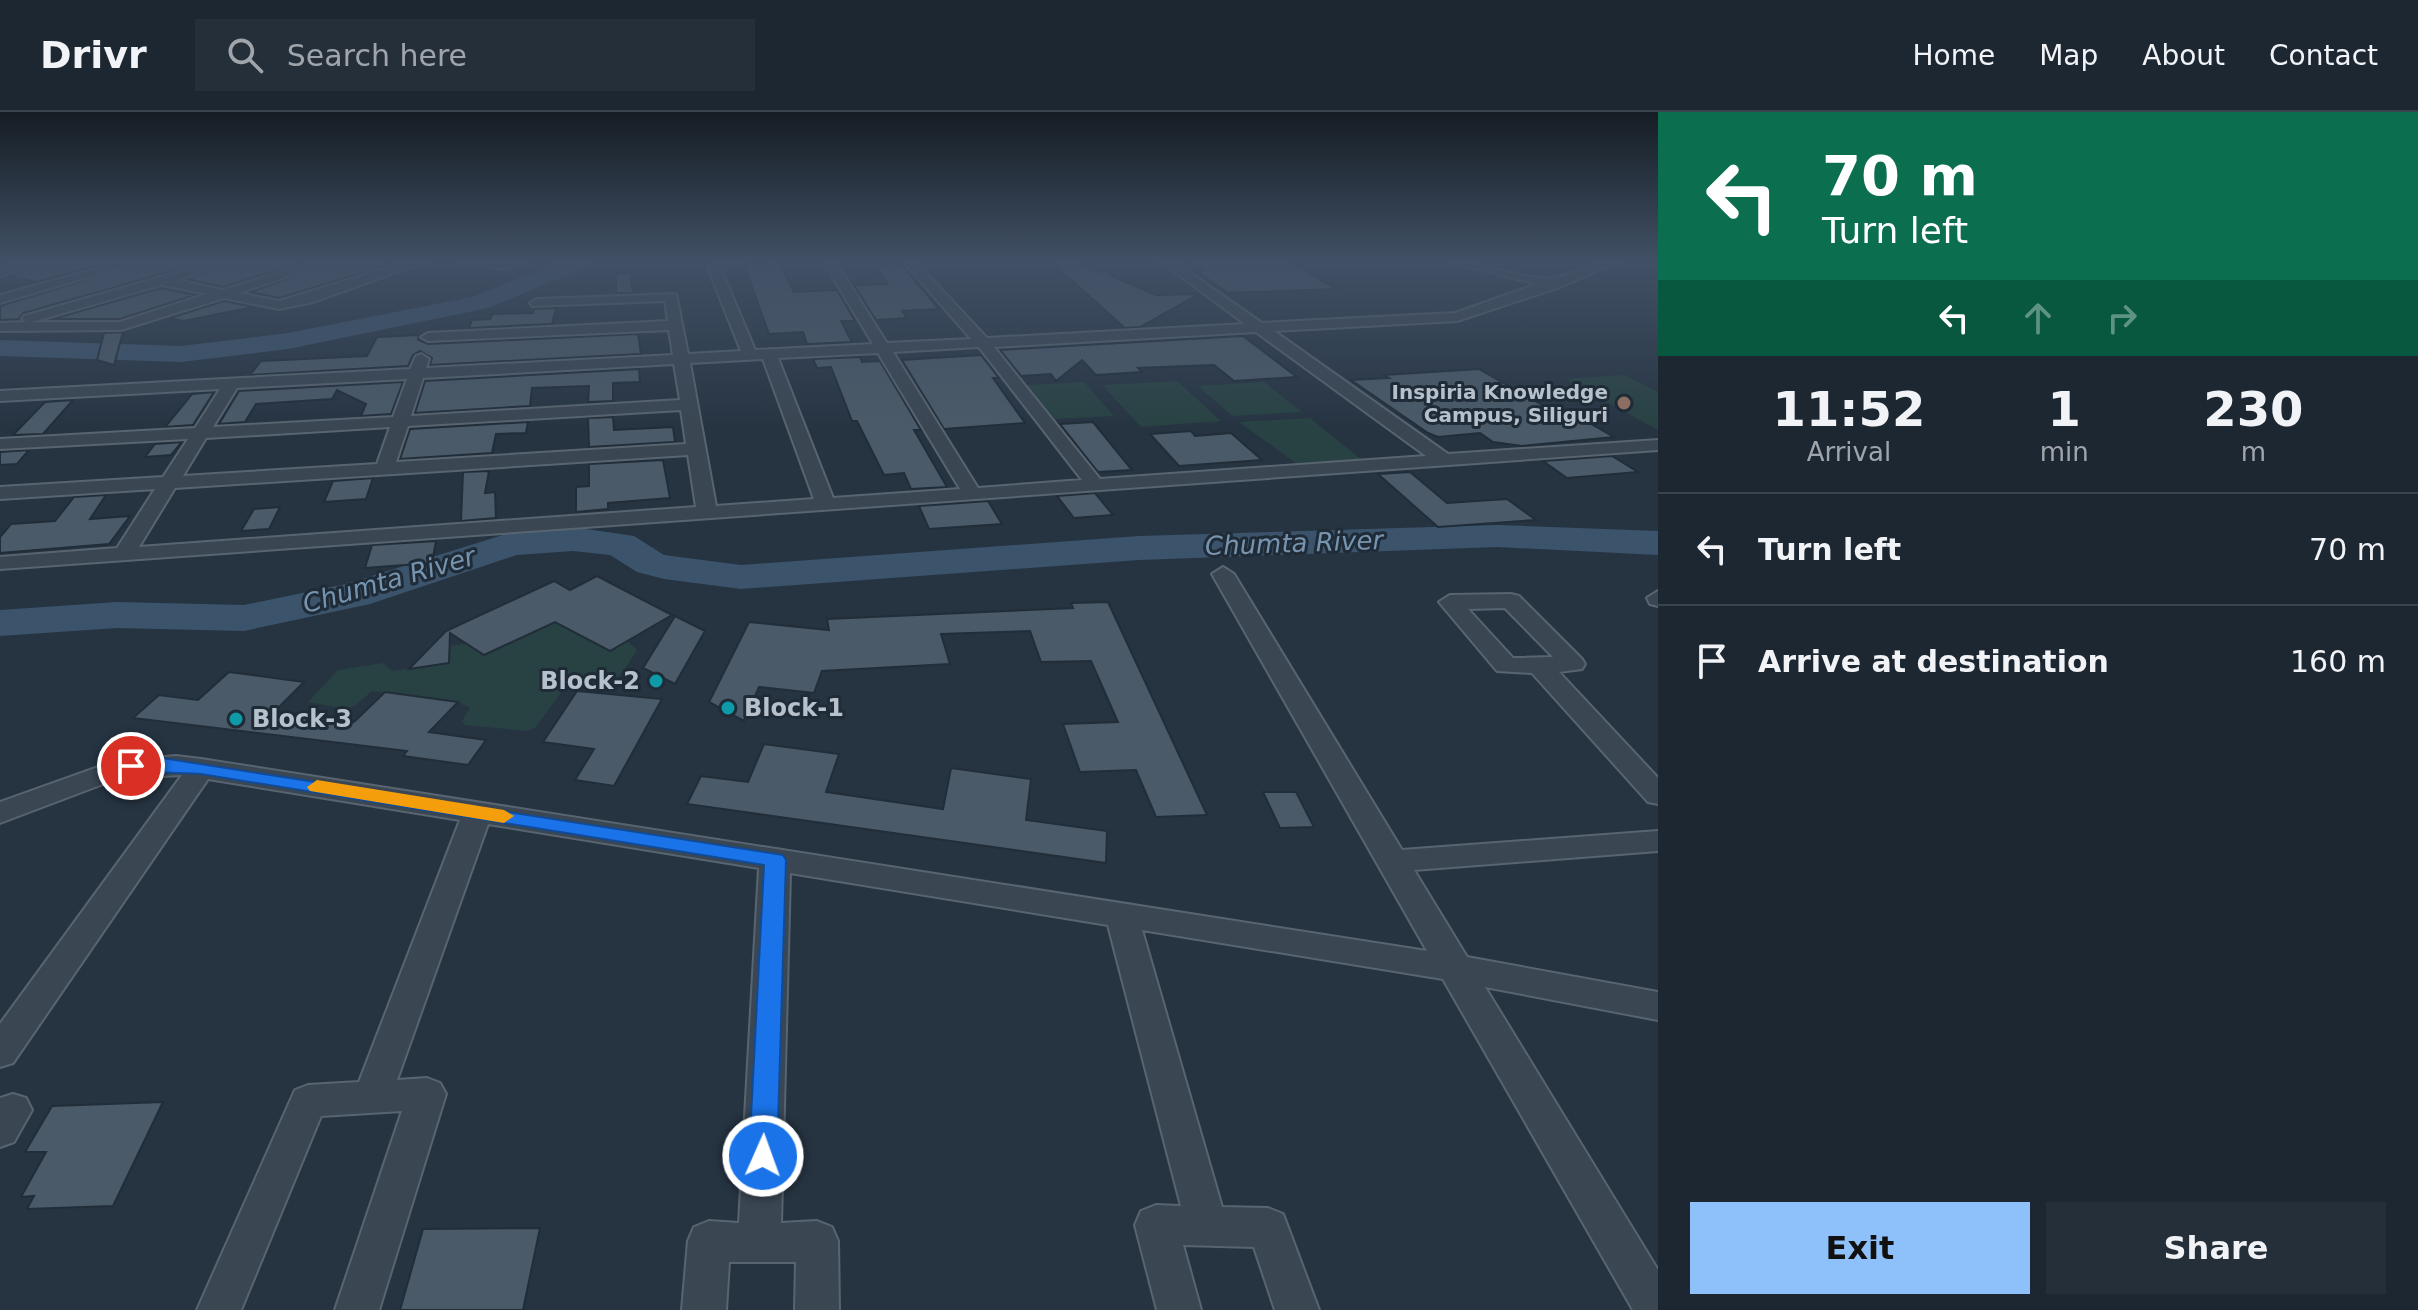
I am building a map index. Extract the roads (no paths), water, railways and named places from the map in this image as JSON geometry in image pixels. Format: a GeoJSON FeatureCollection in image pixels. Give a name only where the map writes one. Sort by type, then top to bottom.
{"type":"FeatureCollection","features":[{"type":"Feature","properties":{"kind":"street"},"geometry":{"type":"LineString","coordinates":[[1,327],[36,317]]}},
{"type":"Feature","properties":{"kind":"street"},"geometry":{"type":"LineString","coordinates":[[1,327],[112,328],[148,317]]}},
{"type":"Feature","properties":{"kind":"street"},"geometry":{"type":"LineString","coordinates":[[674,317],[707,514]]}},
{"type":"Feature","properties":{"kind":"street"},"geometry":{"type":"LineString","coordinates":[[734,317],[750,356]]}},
{"type":"Feature","properties":{"kind":"street"},"geometry":{"type":"LineString","coordinates":[[865,317],[973,495]]}},
{"type":"Feature","properties":{"kind":"street"},"geometry":{"type":"LineString","coordinates":[[959,317],[1096,486]]}},
{"type":"Feature","properties":{"kind":"street"},"geometry":{"type":"LineString","coordinates":[[1244,317],[1445,461]]}},
{"type":"Feature","properties":{"kind":"street"},"geometry":{"type":"LineString","coordinates":[[0,396],[1457,317]]}},
{"type":"Feature","properties":{"kind":"street"},"geometry":{"type":"LineString","coordinates":[[385,468],[430,331],[675,325]]}},
{"type":"Feature","properties":{"kind":"street"},"geometry":{"type":"LineString","coordinates":[[769,355],[826,506]]}},
{"type":"Feature","properties":{"kind":"street"},"geometry":{"type":"LineString","coordinates":[[123,555],[232,383]]}},
{"type":"Feature","properties":{"kind":"street"},"geometry":{"type":"LineString","coordinates":[[0,444],[689,405]]}},
{"type":"Feature","properties":{"kind":"street"},"geometry":{"type":"LineString","coordinates":[[0,563],[1658,445]]}},
{"type":"Feature","properties":{"kind":"street"},"geometry":{"type":"LineString","coordinates":[[0,493],[696,449]]}},
{"type":"Feature","properties":{"kind":"street"},"geometry":{"type":"LineString","coordinates":[[1223,574],[1657,1310]]}},
{"type":"Feature","properties":{"kind":"street"},"geometry":{"type":"LineString","coordinates":[[1539,665],[1573,664],[1511,601],[1450,602],[1506,666],[1539,665],[1658,795]]}},
{"type":"Feature","properties":{"kind":"street"},"geometry":{"type":"LineString","coordinates":[[0,813],[115,770],[162,764],[201,768],[1455,968],[1658,1006]]}},
{"type":"Feature","properties":{"kind":"street"},"geometry":{"type":"LineString","coordinates":[[0,1052],[201,768]]}},
{"type":"Feature","properties":{"kind":"street"},"geometry":{"type":"LineString","coordinates":[[371,1100],[478,812]]}},
{"type":"Feature","properties":{"kind":"street"},"geometry":{"type":"LineString","coordinates":[[1392,861],[1658,841]]}},
{"type":"Feature","properties":{"kind":"street"},"geometry":{"type":"LineString","coordinates":[[759,1244],[775,860]]}},
{"type":"Feature","properties":{"kind":"street"},"geometry":{"type":"LineString","coordinates":[[1122,915],[1207,1228]]}},
{"type":"Feature","properties":{"kind":"street"},"geometry":{"type":"LineString","coordinates":[[219,1310],[308,1101],[371,1100],[427,1094],[357,1310]]}},
{"type":"Feature","properties":{"kind":"street"},"geometry":{"type":"LineString","coordinates":[[0,1111],[13,1110],[0,1130]]}},
{"type":"Feature","properties":{"kind":"street"},"geometry":{"type":"LineString","coordinates":[[1179,1310],[1156,1225],[1268,1228],[1297,1310]]}},
{"type":"Feature","properties":{"kind":"street"},"geometry":{"type":"LineString","coordinates":[[704,1310],[709,1241],[759,1244],[817,1241],[817,1310]]}},
{"type":"Feature","properties":{"kind":"waterway"},"geometry":{"type":"LineString","coordinates":[[0,348],[181,354],[288,341],[409,317]]}},
{"type":"Feature","properties":{"kind":"waterway","name":"Chumta River"},"geometry":{"type":"LineString","coordinates":[[0,623],[117,615],[244,618],[355,595],[512,544],[573,539],[620,544],[651,564],[664,567],[741,577],[1139,548],[1497,536],[1658,543]]}},
{"type":"Feature","properties":{"kind":"place","name":"Inspiria Knowledge Campus, Siliguri"},"geometry":{"type":"Point","coordinates":[1624,403]}},
{"type":"Feature","properties":{"kind":"place","name":"Block-2"},"geometry":{"type":"Point","coordinates":[656,681]}},
{"type":"Feature","properties":{"kind":"place","name":"Block-1"},"geometry":{"type":"Point","coordinates":[728,708]}},
{"type":"Feature","properties":{"kind":"place","name":"Block-3"},"geometry":{"type":"Point","coordinates":[236,719]}}]}
